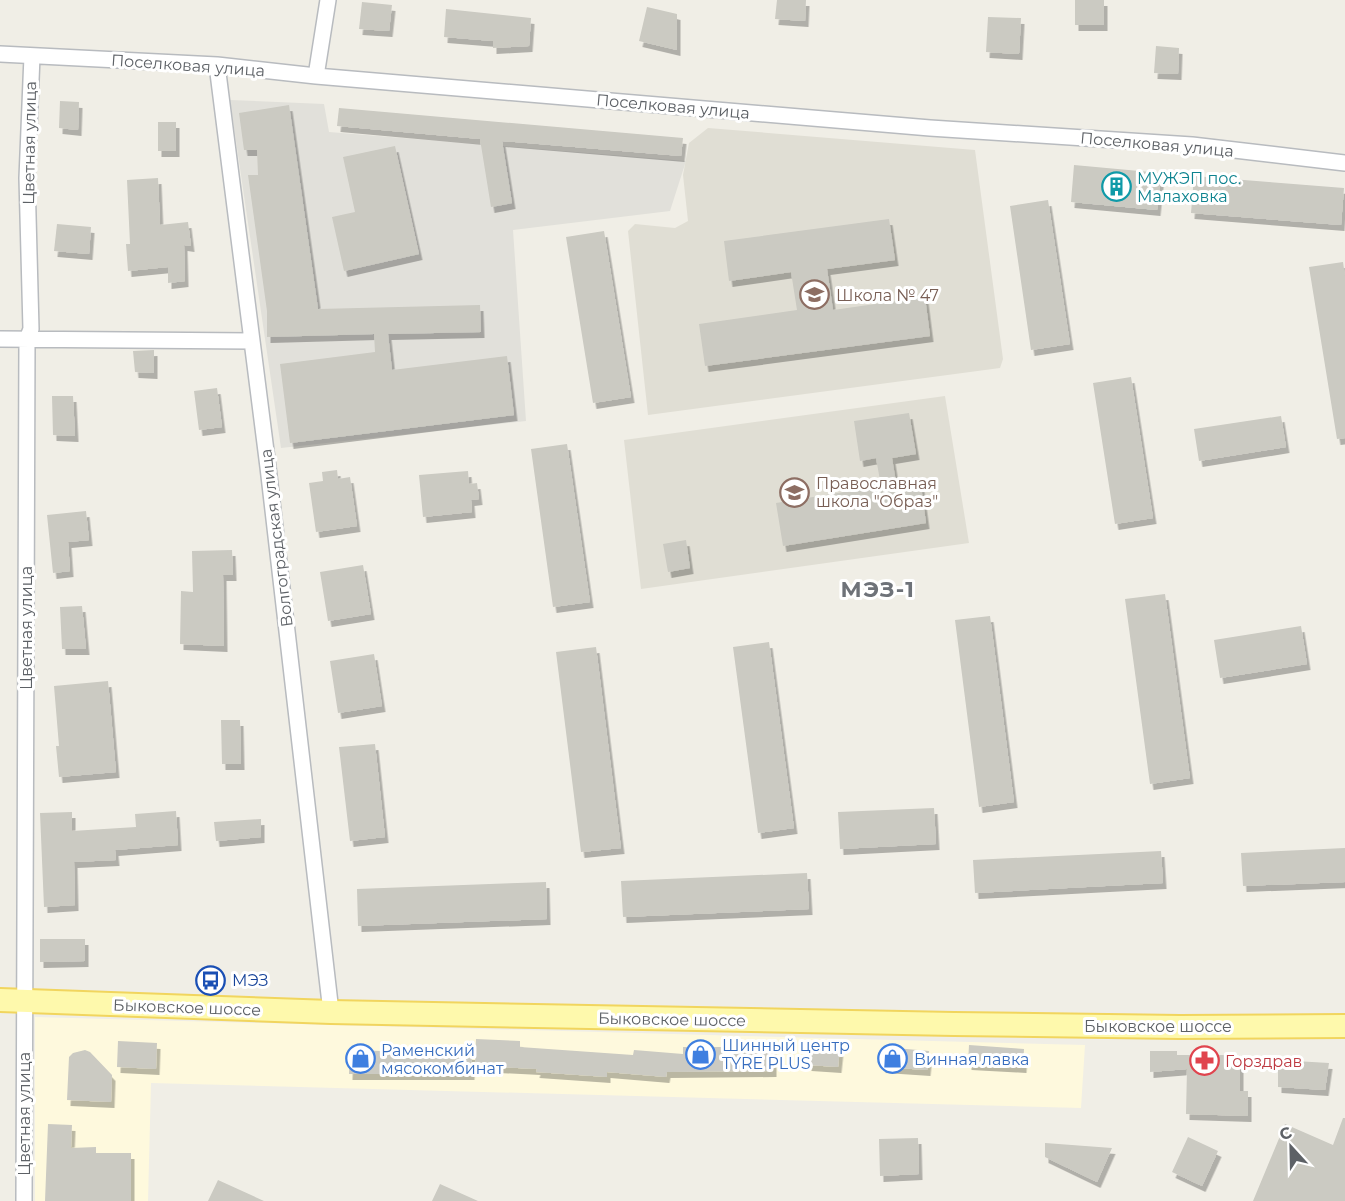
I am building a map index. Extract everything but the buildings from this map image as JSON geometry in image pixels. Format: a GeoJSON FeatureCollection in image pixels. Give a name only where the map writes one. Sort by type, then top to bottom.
{"type":"FeatureCollection","features":[{"type":"Feature","properties":{"kind":"main road","name":"Быковское шоссе"},"geometry":{"type":"LineString","coordinates":[[0,1000],[331,1012],[1049,1025],[1345,1026]]}},
{"type":"Feature","properties":{"kind":"street"},"geometry":{"type":"LineString","coordinates":[[316,76],[328,0]]}},
{"type":"Feature","properties":{"kind":"street","name":"Поселковая улица"},"geometry":{"type":"LineString","coordinates":[[0,54],[217,65],[316,76],[930,128],[1192,145],[1345,163]]}},
{"type":"Feature","properties":{"kind":"street","name":"Цветная улица"},"geometry":{"type":"LineString","coordinates":[[24,1201],[27,339],[31,329],[27,178],[32,56]]}},
{"type":"Feature","properties":{"kind":"street","name":"Волгоградская улица"},"geometry":{"type":"LineString","coordinates":[[217,65],[268,467],[331,1012]]}},
{"type":"Feature","properties":{"kind":"street"},"geometry":{"type":"LineString","coordinates":[[0,339],[251,341]]}},
{"type":"Feature","properties":{"kind":"shaded area"},"geometry":{"type":"Polygon","coordinates":[[[230,100],[324,104],[329,132],[686,161],[670,211],[513,230],[526,421],[281,448],[230,100]]]}},
{"type":"Feature","properties":{"kind":"shaded area","name":"Школа № 47"},"geometry":{"type":"Polygon","coordinates":[[[708,128],[975,150],[1003,359],[1000,368],[648,415],[628,231],[635,224],[675,228],[688,221],[683,175],[689,143],[708,128]]]}},
{"type":"Feature","properties":{"kind":"shaded area","name":"Православная школа \"Образ\""},"geometry":{"type":"Polygon","coordinates":[[[945,396],[969,543],[641,589],[624,440],[945,396]]]}},
{"type":"Feature","properties":{"kind":"shaded area"},"geometry":{"type":"Polygon","coordinates":[[[35,1017],[1085,1045],[1081,1108],[151,1083],[148,1201],[35,1201],[35,1017]]]}},
{"type":"Feature","properties":{"kind":"place","name":"МУЖЭП пос. Малаховка"},"geometry":{"type":"Point","coordinates":[1116,187]}},
{"type":"Feature","properties":{"kind":"place","name":"Школа № 47"},"geometry":{"type":"Point","coordinates":[815,295]}},
{"type":"Feature","properties":{"kind":"place","name":"Православная школа \"Образ\""},"geometry":{"type":"Point","coordinates":[795,492]}},
{"type":"Feature","properties":{"kind":"place","name":"МЭЗ"},"geometry":{"type":"Point","coordinates":[211,980]}},
{"type":"Feature","properties":{"kind":"place","name":"Шинный центр TYRE PLUS"},"geometry":{"type":"Point","coordinates":[701,1054]}},
{"type":"Feature","properties":{"kind":"place","name":"Раменский мясокомбинат"},"geometry":{"type":"Point","coordinates":[360,1059]}},
{"type":"Feature","properties":{"kind":"place","name":"Винная лавка"},"geometry":{"type":"Point","coordinates":[893,1059]}},
{"type":"Feature","properties":{"kind":"place","name":"Горздрав"},"geometry":{"type":"Point","coordinates":[1204,1061]}},
{"type":"Feature","properties":{"kind":"district","name":"МЭЗ-1"},"geometry":{"type":"Point","coordinates":[878,589]}}]}
